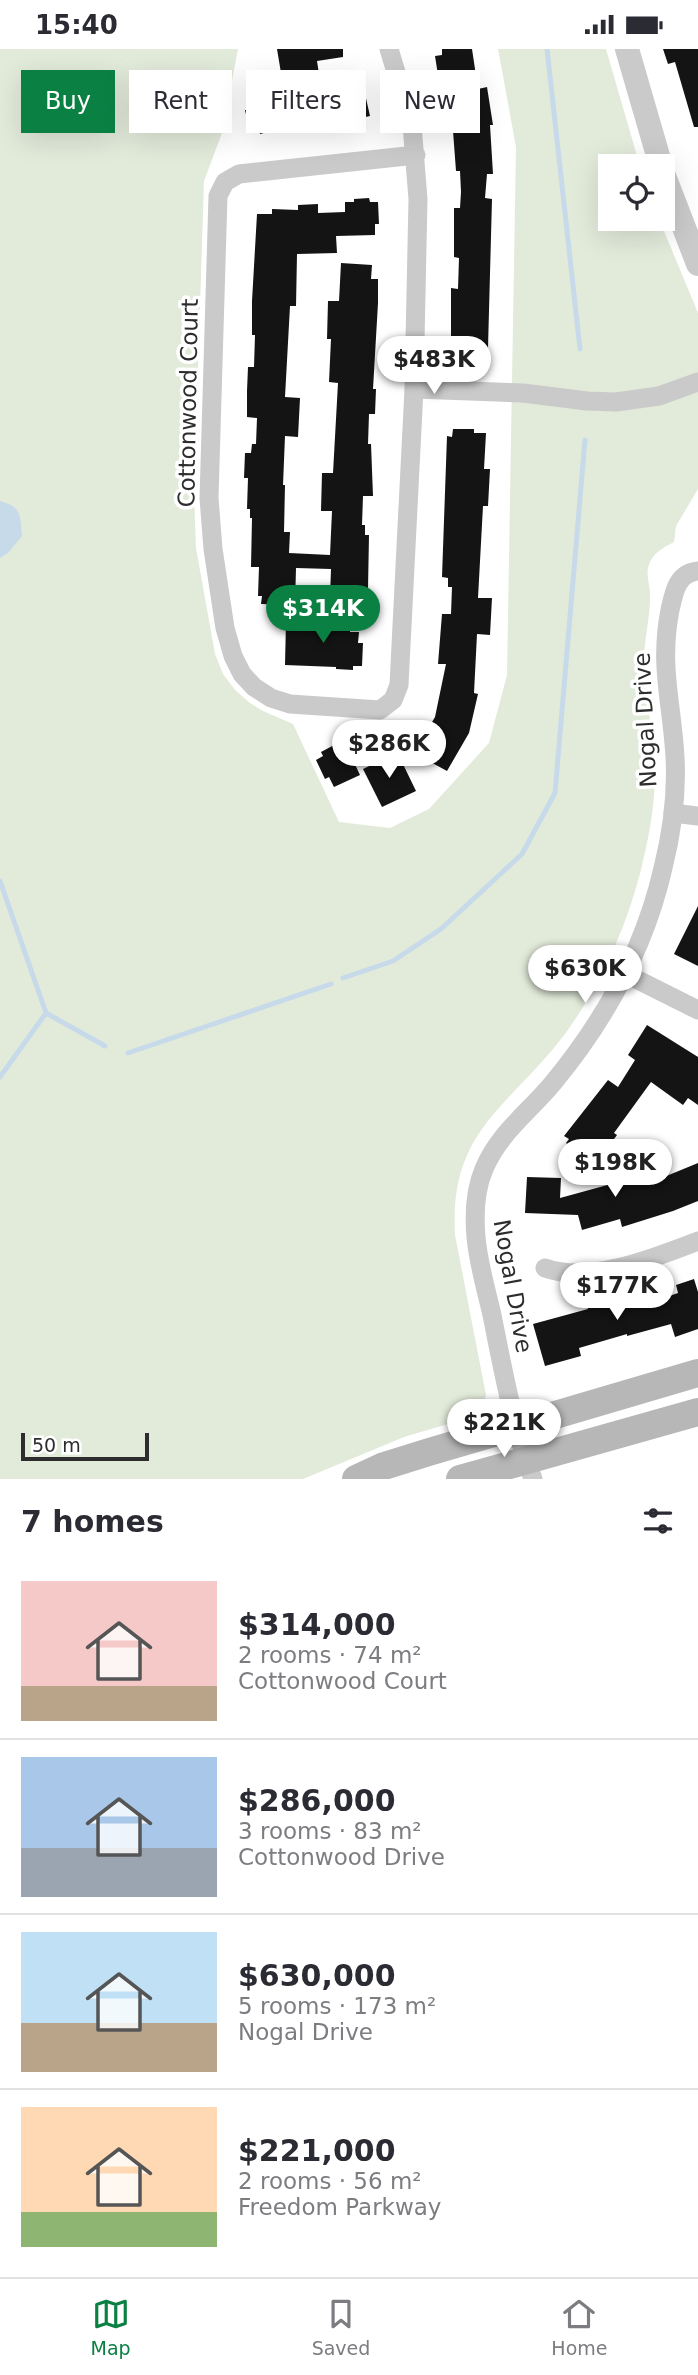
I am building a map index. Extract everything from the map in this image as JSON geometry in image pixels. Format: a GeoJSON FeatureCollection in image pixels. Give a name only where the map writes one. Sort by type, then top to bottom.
{"type":"FeatureCollection","features":[{"type":"Feature","properties":{"kind":"main road"},"geometry":{"type":"LineString","coordinates":[[356,1479],[384,1466],[698,1373]]}},
{"type":"Feature","properties":{"kind":"main road"},"geometry":{"type":"LineString","coordinates":[[460,1479],[529,1470],[698,1412]]}},
{"type":"Feature","properties":{"kind":"street"},"geometry":{"type":"LineString","coordinates":[[389,49],[412,125],[416,155],[418,199],[414,389],[523,393],[617,402],[659,396],[698,382]]}},
{"type":"Feature","properties":{"kind":"street"},"geometry":{"type":"LineString","coordinates":[[627,49],[658,154]]}},
{"type":"Feature","properties":{"kind":"street","name":"Cottonwood Court"},"geometry":{"type":"LineString","coordinates":[[414,389],[398,693],[390,704],[374,711],[306,706],[271,698],[254,687],[242,674],[229,645],[213,549],[209,498],[218,196],[225,182],[239,174],[416,155]]}},
{"type":"Feature","properties":{"kind":"street"},"geometry":{"type":"LineString","coordinates":[[675,204],[698,264]]}},
{"type":"Feature","properties":{"kind":"street","name":"Nogal Drive"},"geometry":{"type":"LineString","coordinates":[[529,1470],[515,1426],[476,1239],[476,1201],[483,1171],[497,1143],[551,1085],[589,1037],[626,974],[657,892],[673,813],[675,758],[666,684],[666,632],[676,586],[693,572]]}},
{"type":"Feature","properties":{"kind":"street"},"geometry":{"type":"LineString","coordinates":[[673,813],[698,816]]}},
{"type":"Feature","properties":{"kind":"street"},"geometry":{"type":"LineString","coordinates":[[626,974],[698,1010]]}},
{"type":"Feature","properties":{"kind":"street"},"geometry":{"type":"LineString","coordinates":[[545,1268],[570,1274],[594,1272],[698,1241]]}},
{"type":"Feature","properties":{"kind":"green space"},"geometry":{"type":"Polygon","coordinates":[[[0,49],[238,49],[232,80],[232,70],[129,70],[129,133],[222,133],[204,181],[194,494],[196,548],[215,654],[223,674],[235,690],[263,711],[293,724],[339,822],[390,828],[429,809],[489,743],[507,675],[516,147],[498,49],[606,49],[637,154],[598,154],[598,231],[664,231],[698,313],[698,489],[676,526],[674,542],[654,555],[648,571],[650,607],[644,666],[655,759],[655,783],[646,850],[630,907],[613,951],[591,994],[544,1060],[487,1122],[472,1144],[462,1169],[456,1199],[455,1235],[486,1395],[484,1404],[475,1416],[404,1437],[303,1479],[0,1479],[0,49]]]}},
{"type":"Feature","properties":{"kind":"water"},"geometry":{"type":"Polygon","coordinates":[[[0,501],[16,509],[22,536],[8,553],[0,558],[0,501]]]}},
{"type":"Feature","properties":{"kind":"building"},"geometry":{"type":"Polygon","coordinates":[[[277,49],[343,49],[343,57],[317,61],[318,70],[280,70],[277,49]]]}},
{"type":"Feature","properties":{"kind":"building"},"geometry":{"type":"Polygon","coordinates":[[[442,49],[472,49],[475,70],[437,70],[435,56],[442,55],[442,49]]]}},
{"type":"Feature","properties":{"kind":"building"},"geometry":{"type":"Polygon","coordinates":[[[663,49],[698,49],[698,127],[694,127],[675,62],[668,64],[663,49]]]}},
{"type":"Feature","properties":{"kind":"building"},"geometry":{"type":"Polygon","coordinates":[[[487,87],[493,125],[490,125],[493,174],[487,174],[485,198],[492,199],[488,348],[477,348],[477,353],[455,352],[456,343],[451,343],[451,288],[458,289],[459,258],[454,257],[454,208],[460,208],[461,192],[460,171],[456,171],[453,133],[480,133],[480,89],[487,87]]]}},
{"type":"Feature","properties":{"kind":"building"},"geometry":{"type":"Polygon","coordinates":[[[366,98],[370,116],[366,117],[366,98]]]}},
{"type":"Feature","properties":{"kind":"building"},"geometry":{"type":"Polygon","coordinates":[[[369,198],[370,202],[378,202],[379,224],[375,224],[375,235],[336,236],[337,253],[297,254],[296,306],[290,306],[285,397],[300,398],[298,437],[285,436],[283,485],[284,532],[290,532],[289,553],[330,555],[332,511],[321,511],[322,473],[333,473],[338,383],[329,382],[331,339],[327,339],[328,301],[339,301],[341,263],[372,265],[371,279],[378,279],[378,303],[373,389],[376,389],[375,414],[369,414],[368,444],[371,444],[373,496],[363,496],[362,525],[365,525],[365,535],[369,535],[366,598],[330,597],[331,569],[296,568],[295,605],[261,604],[262,596],[258,596],[259,567],[251,567],[252,518],[250,509],[247,509],[248,478],[244,478],[245,453],[251,453],[252,444],[256,444],[257,418],[247,417],[247,391],[248,367],[254,367],[252,301],[257,214],[272,214],[272,209],[298,210],[298,205],[318,204],[318,213],[345,212],[345,202],[369,198]]]}},
{"type":"Feature","properties":{"kind":"building"},"geometry":{"type":"Polygon","coordinates":[[[453,429],[474,429],[474,433],[486,433],[484,469],[490,469],[488,506],[483,506],[478,598],[492,598],[490,635],[477,634],[474,693],[478,694],[469,733],[447,771],[414,753],[435,717],[446,664],[438,664],[442,614],[451,614],[452,587],[448,587],[448,578],[442,577],[447,436],[452,437],[453,429]]]}},
{"type":"Feature","properties":{"kind":"building"},"geometry":{"type":"Polygon","coordinates":[[[286,621],[350,624],[350,632],[359,632],[358,643],[363,643],[362,666],[353,666],[353,670],[285,665],[286,621]]]}},
{"type":"Feature","properties":{"kind":"building"},"geometry":{"type":"Polygon","coordinates":[[[345,743],[360,775],[334,787],[329,777],[325,779],[316,760],[323,756],[321,752],[336,744],[338,747],[345,743]]]}},
{"type":"Feature","properties":{"kind":"building"},"geometry":{"type":"Polygon","coordinates":[[[392,755],[395,761],[400,758],[416,791],[382,807],[363,769],[392,755]]]}},
{"type":"Feature","properties":{"kind":"building"},"geometry":{"type":"Polygon","coordinates":[[[698,906],[698,966],[674,954],[698,906]]]}},
{"type":"Feature","properties":{"kind":"building"},"geometry":{"type":"Polygon","coordinates":[[[647,1025],[698,1057],[698,1105],[688,1098],[683,1105],[651,1082],[614,1133],[617,1135],[595,1165],[566,1143],[569,1139],[564,1136],[608,1080],[618,1087],[635,1060],[628,1055],[647,1025]]]}},
{"type":"Feature","properties":{"kind":"building"},"geometry":{"type":"Polygon","coordinates":[[[698,1163],[698,1201],[622,1227],[620,1219],[582,1230],[578,1215],[525,1213],[527,1177],[561,1178],[560,1198],[644,1175],[647,1184],[698,1163]]]}},
{"type":"Feature","properties":{"kind":"building"},"geometry":{"type":"Polygon","coordinates":[[[694,1279],[698,1292],[698,1329],[675,1337],[671,1324],[627,1334],[579,1348],[581,1356],[545,1366],[533,1324],[588,1309],[587,1306],[640,1295],[641,1300],[651,1297],[652,1302],[678,1293],[676,1285],[694,1279]]]}},
{"type":"Feature","properties":{"kind":"waterway"},"geometry":{"type":"LineString","coordinates":[[547,49],[580,349]]}},
{"type":"Feature","properties":{"kind":"waterway"},"geometry":{"type":"LineString","coordinates":[[343,978],[393,961],[441,929],[522,854],[555,793],[585,440]]}},
{"type":"Feature","properties":{"kind":"waterway"},"geometry":{"type":"LineString","coordinates":[[0,881],[46,1013]]}},
{"type":"Feature","properties":{"kind":"waterway"},"geometry":{"type":"LineString","coordinates":[[128,1053],[331,984]]}},
{"type":"Feature","properties":{"kind":"waterway"},"geometry":{"type":"LineString","coordinates":[[46,1013],[105,1046]]}},
{"type":"Feature","properties":{"kind":"waterway"},"geometry":{"type":"LineString","coordinates":[[0,1077],[46,1013]]}}]}
